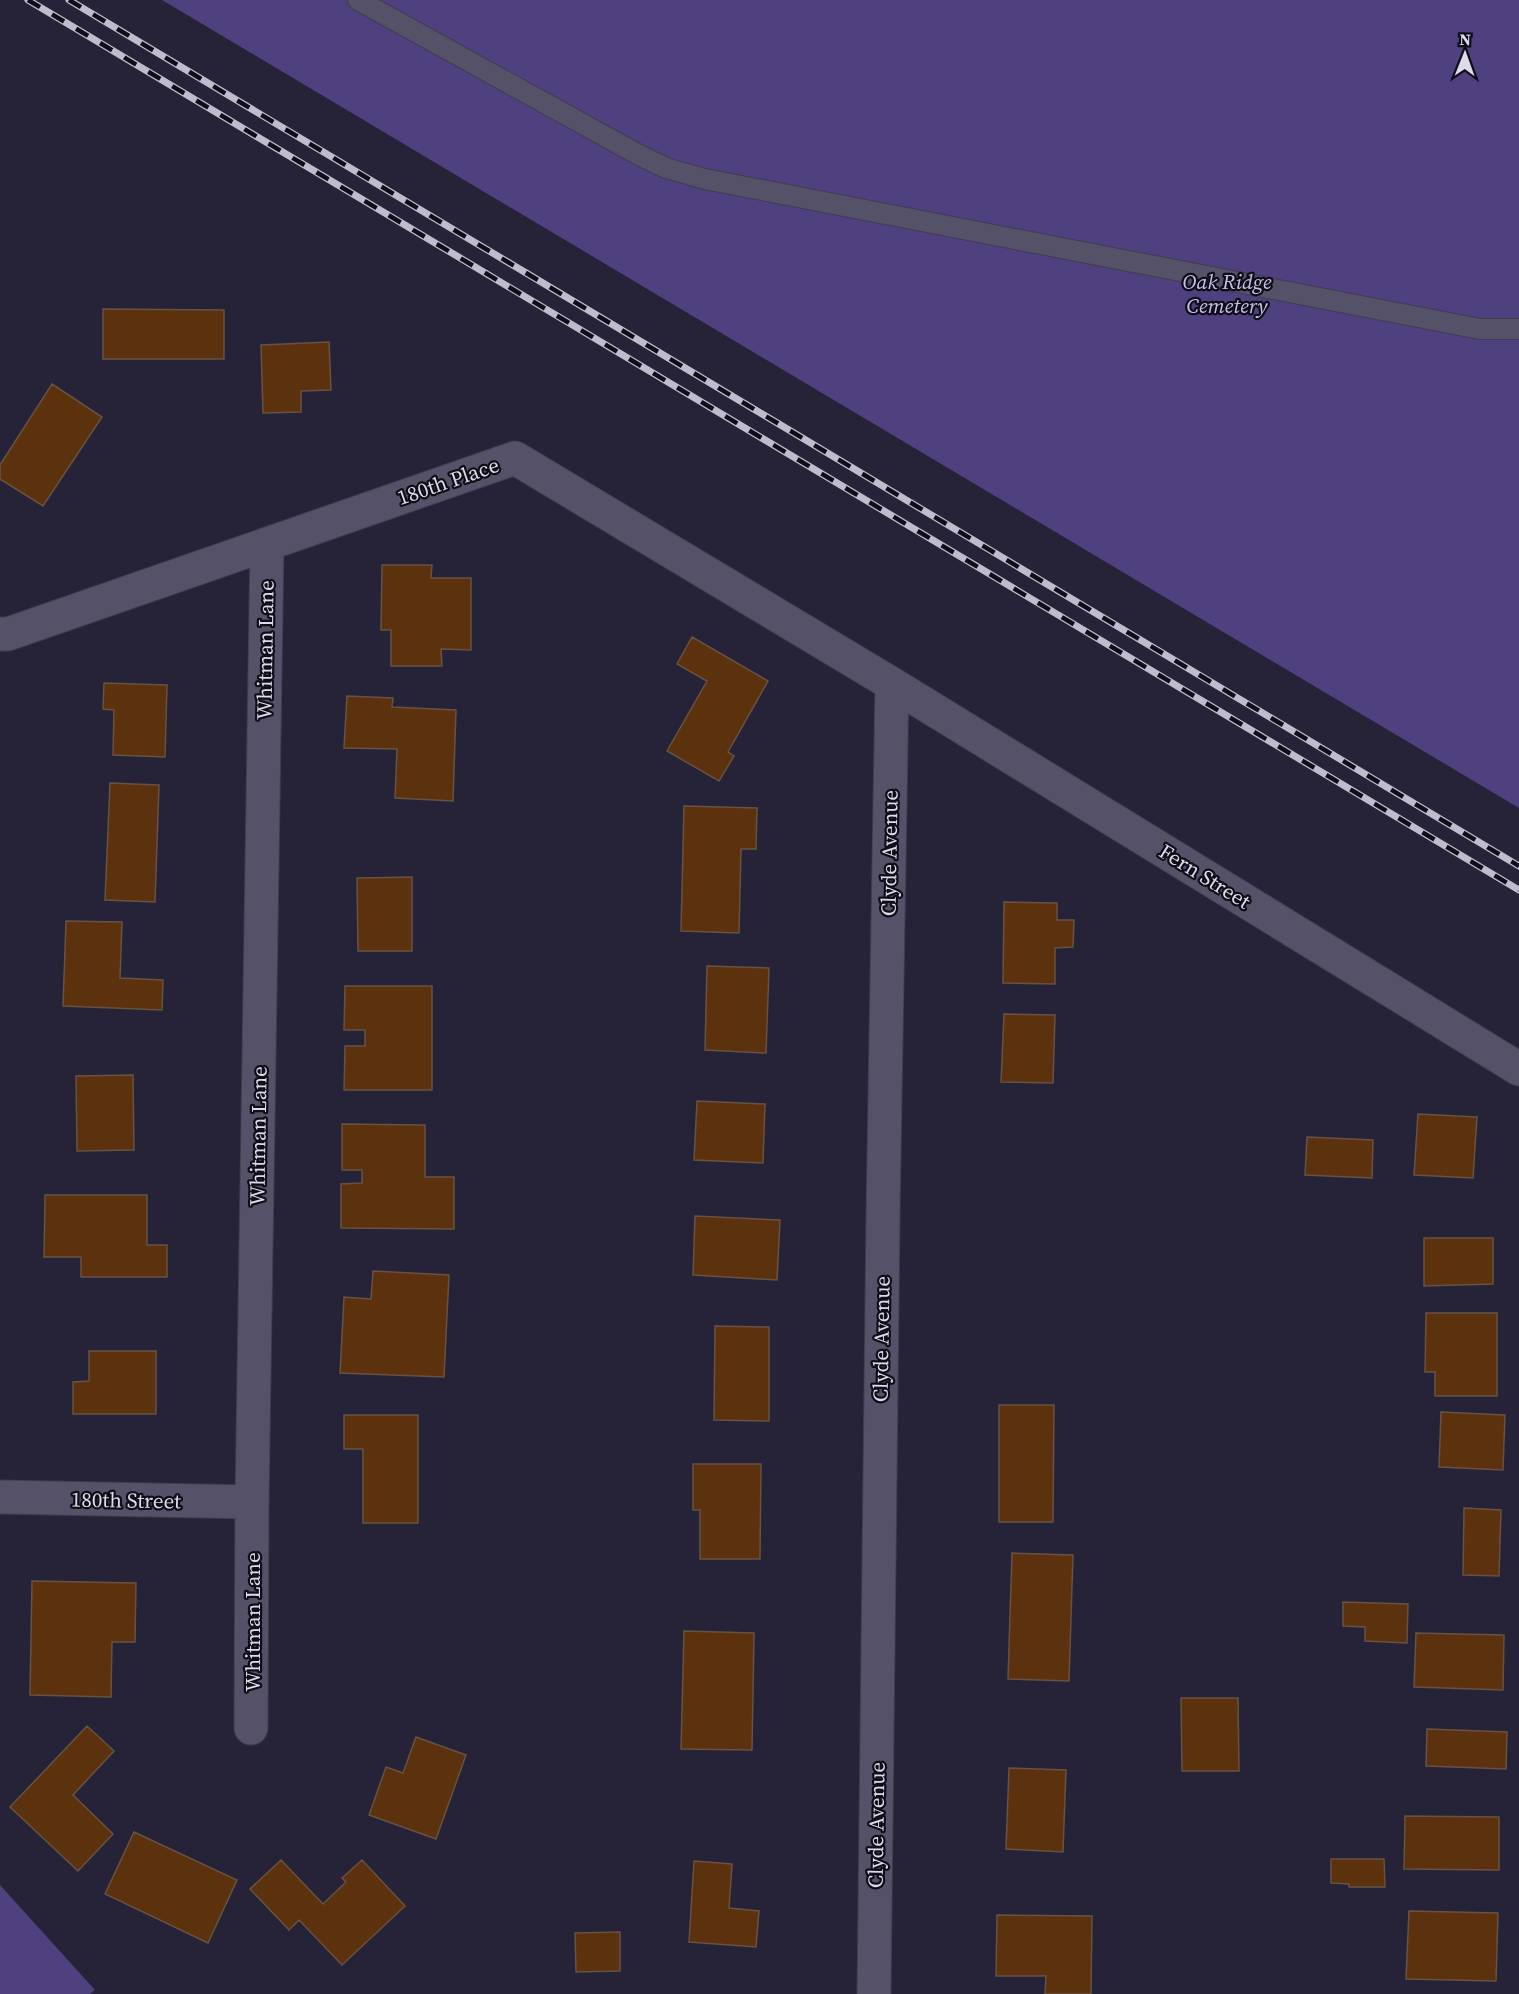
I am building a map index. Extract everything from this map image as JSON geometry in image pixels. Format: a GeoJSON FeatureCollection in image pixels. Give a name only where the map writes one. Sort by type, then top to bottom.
{"type":"FeatureCollection","features":[{"type":"Feature","properties":{"kind":"street","name":"180th Place"},"geometry":{"type":"LineString","coordinates":[[0,634],[8,634],[515,458],[892,684]]}},
{"type":"Feature","properties":{"kind":"street","name":"Whitman Lane"},"geometry":{"type":"LineString","coordinates":[[251,1728],[252,1502],[267,544]]}},
{"type":"Feature","properties":{"kind":"street","name":"Fern Street"},"geometry":{"type":"LineString","coordinates":[[892,684],[1519,1069]]}},
{"type":"Feature","properties":{"kind":"street","name":"Clyde Avenue"},"geometry":{"type":"LineString","coordinates":[[874,1994],[883,1204],[892,684]]}},
{"type":"Feature","properties":{"kind":"street","name":"180th Street"},"geometry":{"type":"LineString","coordinates":[[0,1497],[252,1502]]}},
{"type":"Feature","properties":{"kind":"lane"},"geometry":{"type":"LineString","coordinates":[[358,0],[666,168],[705,179],[1480,329],[1519,329]]}},
{"type":"Feature","properties":{"kind":"green space","name":"Oak Ridge Cemetery"},"geometry":{"type":"Polygon","coordinates":[[[162,0],[1519,0],[1519,808],[162,0]]]}},
{"type":"Feature","properties":{"kind":"green space"},"geometry":{"type":"Polygon","coordinates":[[[0,1885],[95,1990],[90,1994],[0,1994],[0,1885]]]}},
{"type":"Feature","properties":{"kind":"building"},"geometry":{"type":"Polygon","coordinates":[[[103,309],[224,310],[224,359],[103,359],[103,309]]]}},
{"type":"Feature","properties":{"kind":"building"},"geometry":{"type":"Polygon","coordinates":[[[329,342],[331,390],[301,391],[301,412],[263,413],[261,345],[329,342]]]}},
{"type":"Feature","properties":{"kind":"building"},"geometry":{"type":"Polygon","coordinates":[[[52,384],[102,417],[43,506],[0,479],[0,465],[52,384]]]}},
{"type":"Feature","properties":{"kind":"building"},"geometry":{"type":"Polygon","coordinates":[[[382,565],[432,565],[431,578],[471,578],[471,650],[441,649],[442,666],[391,666],[391,630],[381,630],[382,565]]]}},
{"type":"Feature","properties":{"kind":"building"},"geometry":{"type":"Polygon","coordinates":[[[692,637],[768,681],[728,752],[734,756],[719,781],[667,751],[707,681],[677,664],[692,637]]]}},
{"type":"Feature","properties":{"kind":"building"},"geometry":{"type":"Polygon","coordinates":[[[104,683],[167,685],[165,757],[113,755],[114,710],[103,709],[104,683]]]}},
{"type":"Feature","properties":{"kind":"building"},"geometry":{"type":"Polygon","coordinates":[[[347,696],[393,698],[392,707],[456,710],[453,801],[395,798],[397,749],[344,748],[347,696]]]}},
{"type":"Feature","properties":{"kind":"building"},"geometry":{"type":"Polygon","coordinates":[[[110,783],[159,785],[155,902],[105,900],[110,783]]]}},
{"type":"Feature","properties":{"kind":"building"},"geometry":{"type":"Polygon","coordinates":[[[684,806],[757,808],[756,849],[741,849],[739,933],[681,931],[684,806]]]}},
{"type":"Feature","properties":{"kind":"building"},"geometry":{"type":"Polygon","coordinates":[[[412,877],[412,951],[358,951],[357,878],[412,877]]]}},
{"type":"Feature","properties":{"kind":"building"},"geometry":{"type":"Polygon","coordinates":[[[1004,902],[1057,903],[1057,920],[1074,920],[1073,947],[1055,948],[1055,984],[1003,983],[1004,902]]]}},
{"type":"Feature","properties":{"kind":"building"},"geometry":{"type":"Polygon","coordinates":[[[66,921],[122,922],[120,978],[163,980],[162,1010],[63,1006],[66,921]]]}},
{"type":"Feature","properties":{"kind":"building"},"geometry":{"type":"Polygon","coordinates":[[[707,966],[769,968],[766,1053],[705,1050],[707,966]]]}},
{"type":"Feature","properties":{"kind":"building"},"geometry":{"type":"Polygon","coordinates":[[[345,986],[432,986],[432,1090],[344,1090],[345,1046],[365,1046],[365,1030],[344,1030],[345,986]]]}},
{"type":"Feature","properties":{"kind":"building"},"geometry":{"type":"Polygon","coordinates":[[[1004,1014],[1055,1015],[1053,1083],[1001,1082],[1004,1014]]]}},
{"type":"Feature","properties":{"kind":"building"},"geometry":{"type":"Polygon","coordinates":[[[133,1075],[134,1150],[77,1151],[76,1076],[133,1075]]]}},
{"type":"Feature","properties":{"kind":"building"},"geometry":{"type":"Polygon","coordinates":[[[697,1101],[765,1104],[763,1163],[694,1160],[697,1101]]]}},
{"type":"Feature","properties":{"kind":"building"},"geometry":{"type":"Polygon","coordinates":[[[1418,1114],[1477,1117],[1473,1178],[1414,1175],[1418,1114]]]}},
{"type":"Feature","properties":{"kind":"building"},"geometry":{"type":"Polygon","coordinates":[[[342,1124],[425,1125],[425,1177],[454,1177],[454,1229],[341,1228],[341,1184],[362,1183],[362,1170],[342,1170],[342,1124]]]}},
{"type":"Feature","properties":{"kind":"building"},"geometry":{"type":"Polygon","coordinates":[[[1307,1137],[1373,1140],[1372,1178],[1305,1175],[1307,1137]]]}},
{"type":"Feature","properties":{"kind":"building"},"geometry":{"type":"Polygon","coordinates":[[[45,1195],[147,1195],[147,1245],[167,1245],[167,1277],[81,1277],[81,1257],[44,1257],[45,1195]]]}},
{"type":"Feature","properties":{"kind":"building"},"geometry":{"type":"Polygon","coordinates":[[[695,1216],[780,1220],[777,1280],[693,1275],[695,1216]]]}},
{"type":"Feature","properties":{"kind":"building"},"geometry":{"type":"Polygon","coordinates":[[[1424,1238],[1493,1238],[1493,1284],[1424,1286],[1424,1238]]]}},
{"type":"Feature","properties":{"kind":"building"},"geometry":{"type":"Polygon","coordinates":[[[373,1271],[449,1275],[444,1377],[340,1373],[344,1297],[371,1299],[373,1271]]]}},
{"type":"Feature","properties":{"kind":"building"},"geometry":{"type":"Polygon","coordinates":[[[1426,1313],[1497,1313],[1497,1396],[1435,1396],[1435,1372],[1425,1372],[1426,1313]]]}},
{"type":"Feature","properties":{"kind":"building"},"geometry":{"type":"Polygon","coordinates":[[[715,1326],[769,1327],[769,1421],[714,1420],[715,1326]]]}},
{"type":"Feature","properties":{"kind":"building"},"geometry":{"type":"Polygon","coordinates":[[[89,1351],[156,1351],[156,1414],[73,1414],[73,1382],[89,1381],[89,1351]]]}},
{"type":"Feature","properties":{"kind":"building"},"geometry":{"type":"Polygon","coordinates":[[[999,1405],[1054,1405],[1053,1522],[999,1522],[999,1405]]]}},
{"type":"Feature","properties":{"kind":"building"},"geometry":{"type":"Polygon","coordinates":[[[1441,1412],[1505,1415],[1503,1470],[1439,1467],[1441,1412]]]}},
{"type":"Feature","properties":{"kind":"building"},"geometry":{"type":"Polygon","coordinates":[[[344,1415],[418,1415],[418,1523],[363,1523],[363,1449],[344,1449],[344,1415]]]}},
{"type":"Feature","properties":{"kind":"building"},"geometry":{"type":"Polygon","coordinates":[[[693,1464],[761,1464],[760,1559],[700,1559],[700,1510],[693,1510],[693,1464]]]}},
{"type":"Feature","properties":{"kind":"building"},"geometry":{"type":"Polygon","coordinates":[[[1464,1508],[1501,1510],[1499,1576],[1463,1575],[1464,1508]]]}},
{"type":"Feature","properties":{"kind":"building"},"geometry":{"type":"Polygon","coordinates":[[[1012,1553],[1073,1555],[1069,1681],[1008,1679],[1012,1553]]]}},
{"type":"Feature","properties":{"kind":"building"},"geometry":{"type":"Polygon","coordinates":[[[32,1581],[136,1583],[135,1642],[112,1642],[111,1697],[30,1695],[32,1581]]]}},
{"type":"Feature","properties":{"kind":"building"},"geometry":{"type":"Polygon","coordinates":[[[1343,1602],[1408,1604],[1407,1643],[1365,1641],[1365,1627],[1343,1626],[1343,1602]]]}},
{"type":"Feature","properties":{"kind":"building"},"geometry":{"type":"Polygon","coordinates":[[[684,1631],[754,1633],[752,1750],[681,1749],[684,1631]]]}},
{"type":"Feature","properties":{"kind":"building"},"geometry":{"type":"Polygon","coordinates":[[[1416,1633],[1504,1635],[1503,1690],[1414,1687],[1416,1633]]]}},
{"type":"Feature","properties":{"kind":"building"},"geometry":{"type":"Polygon","coordinates":[[[1181,1698],[1238,1698],[1239,1771],[1182,1771],[1181,1698]]]}},
{"type":"Feature","properties":{"kind":"building"},"geometry":{"type":"Polygon","coordinates":[[[87,1726],[114,1751],[73,1795],[113,1834],[78,1871],[10,1807],[87,1726]]]}},
{"type":"Feature","properties":{"kind":"building"},"geometry":{"type":"Polygon","coordinates":[[[1427,1729],[1507,1732],[1506,1769],[1426,1766],[1427,1729]]]}},
{"type":"Feature","properties":{"kind":"building"},"geometry":{"type":"Polygon","coordinates":[[[416,1737],[466,1755],[436,1839],[369,1815],[386,1767],[403,1773],[416,1737]]]}},
{"type":"Feature","properties":{"kind":"building"},"geometry":{"type":"Polygon","coordinates":[[[1009,1768],[1066,1770],[1063,1852],[1006,1849],[1009,1768]]]}},
{"type":"Feature","properties":{"kind":"building"},"geometry":{"type":"Polygon","coordinates":[[[1405,1816],[1499,1817],[1499,1870],[1404,1869],[1405,1816]]]}},
{"type":"Feature","properties":{"kind":"building"},"geometry":{"type":"Polygon","coordinates":[[[134,1832],[237,1880],[208,1943],[105,1894],[134,1832]]]}},
{"type":"Feature","properties":{"kind":"building"},"geometry":{"type":"Polygon","coordinates":[[[1331,1859],[1384,1859],[1385,1887],[1349,1887],[1349,1884],[1331,1883],[1331,1859]]]}},
{"type":"Feature","properties":{"kind":"building"},"geometry":{"type":"Polygon","coordinates":[[[281,1860],[323,1904],[346,1882],[342,1878],[362,1860],[405,1906],[342,1965],[299,1920],[289,1930],[250,1889],[281,1860]]]}},
{"type":"Feature","properties":{"kind":"building"},"geometry":{"type":"Polygon","coordinates":[[[694,1861],[732,1864],[729,1908],[759,1911],[756,1947],[689,1942],[694,1861]]]}},
{"type":"Feature","properties":{"kind":"building"},"geometry":{"type":"Polygon","coordinates":[[[1409,1911],[1498,1913],[1496,1981],[1406,1979],[1409,1911]]]}},
{"type":"Feature","properties":{"kind":"building"},"geometry":{"type":"Polygon","coordinates":[[[997,1915],[1092,1916],[1091,1994],[1045,1994],[1046,1976],[996,1976],[997,1915]]]}},
{"type":"Feature","properties":{"kind":"building"},"geometry":{"type":"Polygon","coordinates":[[[620,1932],[620,1971],[576,1972],[575,1933],[620,1932]]]}},
{"type":"Feature","properties":{"kind":"railway"},"geometry":{"type":"LineString","coordinates":[[28,0],[1519,890]]}},
{"type":"Feature","properties":{"kind":"railway"},"geometry":{"type":"LineString","coordinates":[[69,0],[1519,866]]}}]}
